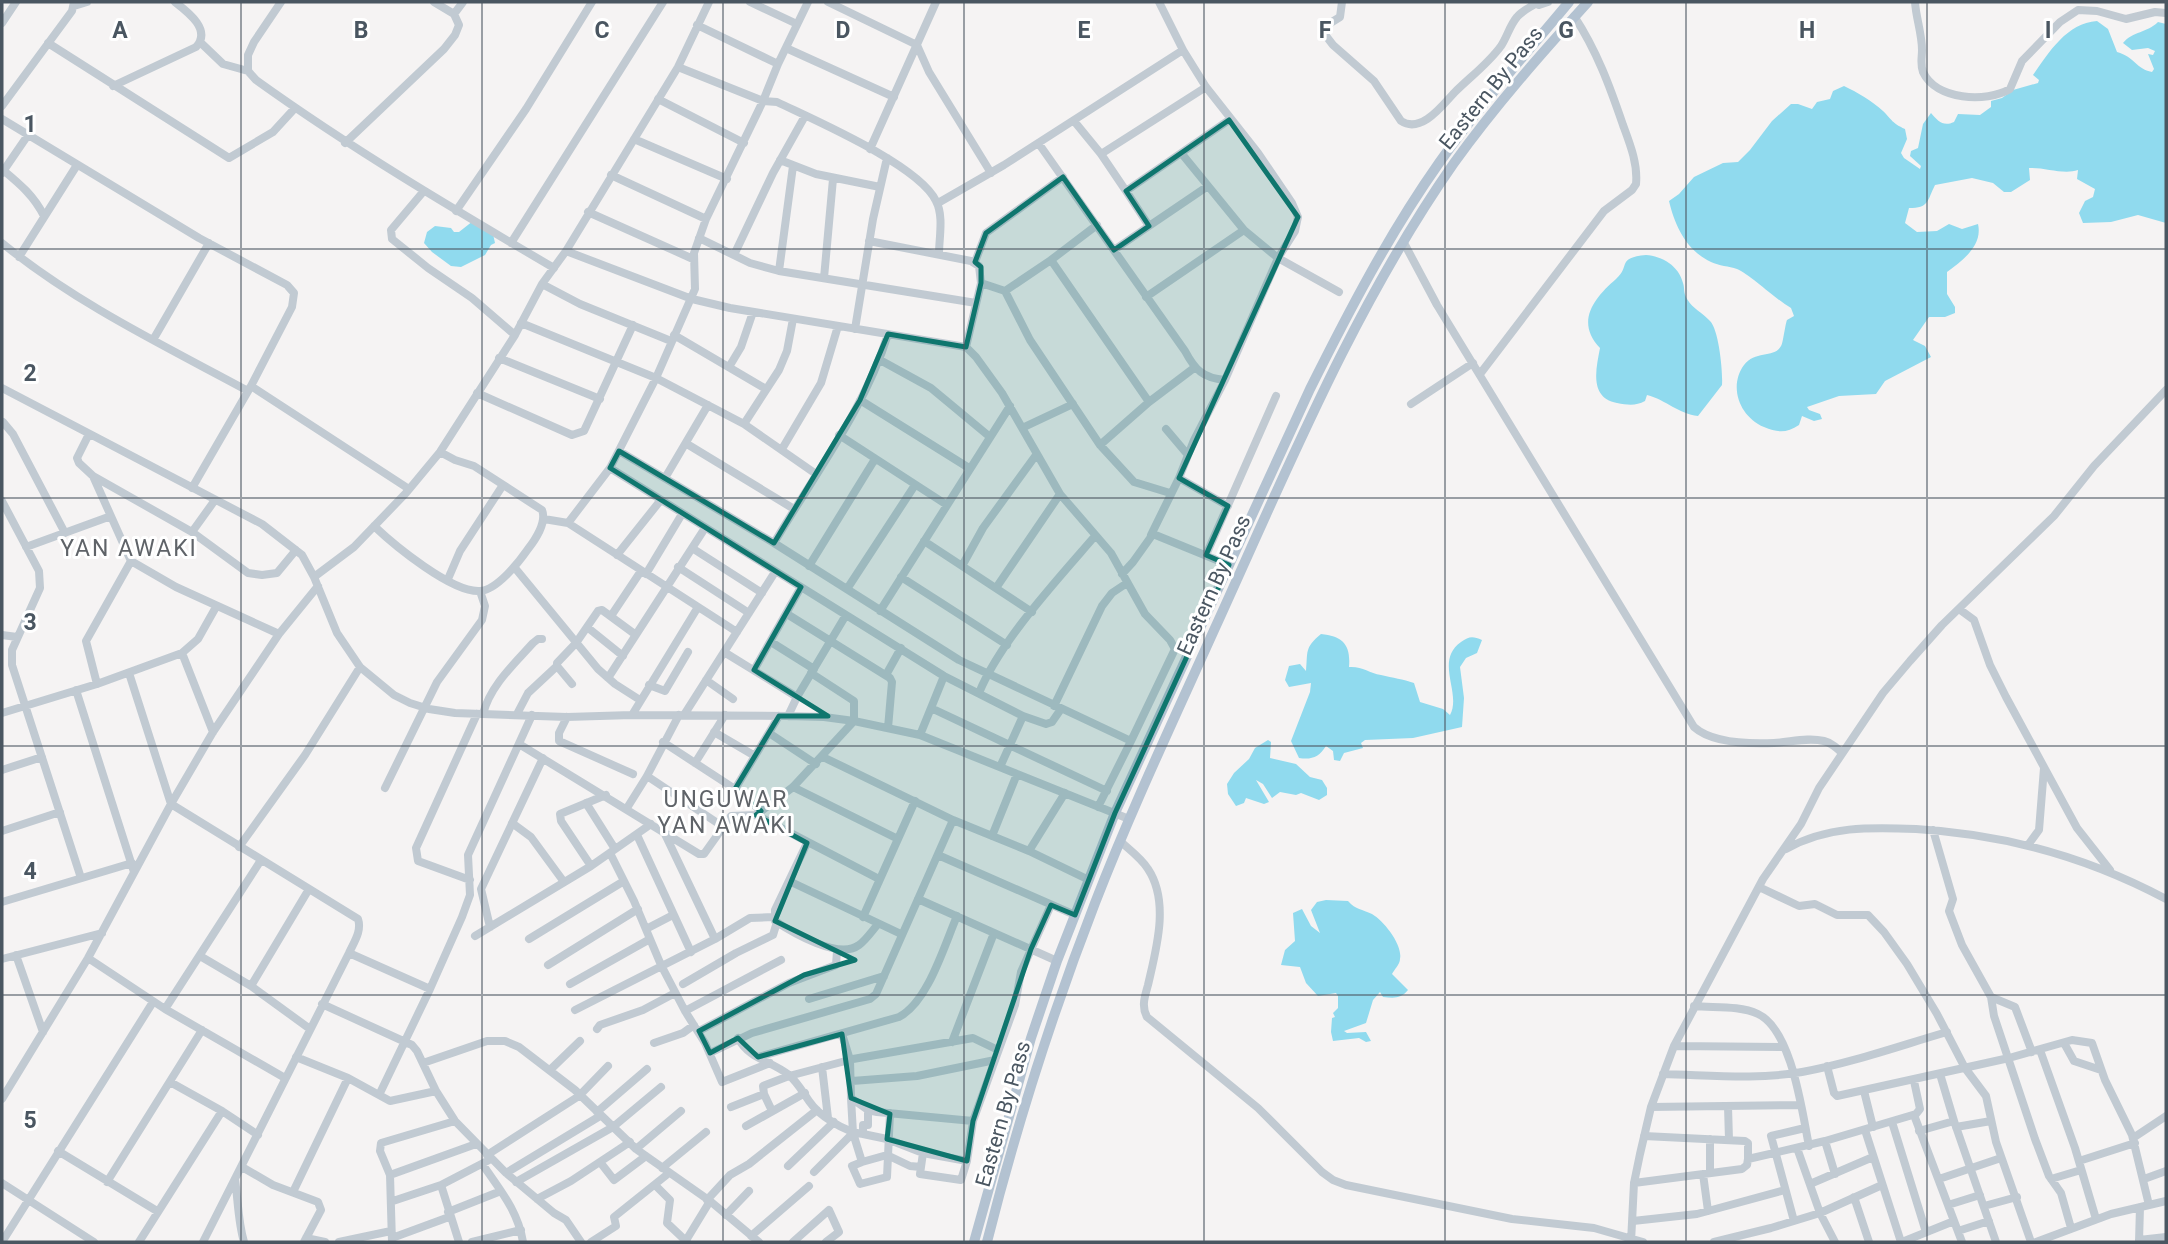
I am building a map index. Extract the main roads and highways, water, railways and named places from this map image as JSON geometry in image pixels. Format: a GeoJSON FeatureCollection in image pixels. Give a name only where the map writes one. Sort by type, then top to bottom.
{"type":"FeatureCollection","features":[{"type":"Feature","properties":{"kind":"main road","name":"Eastern By Pass"},"geometry":{"type":"LineString","coordinates":[[974,1242],[1013,1099],[1057,961],[1115,813],[1315,378],[1364,284],[1406,212],[1470,120],[1569,2]]}},
{"type":"Feature","properties":{"kind":"main road","name":"Eastern By Pass"},"geometry":{"type":"LineString","coordinates":[[988,1242],[1014,1141],[1052,1018],[1096,900],[1129,819],[1318,403],[1381,281],[1453,166],[1540,54],[1588,2]]}},
{"type":"Feature","properties":{"kind":"water"},"geometry":{"type":"Polygon","coordinates":[[[2097,21],[2108,29],[2117,52],[2152,72],[2154,69],[2148,54],[2153,55],[2155,51],[2148,48],[2132,50],[2123,43],[2158,22],[2166,24],[2166,223],[2138,215],[2111,222],[2083,223],[2079,213],[2085,201],[2093,197],[2095,189],[2077,179],[2078,170],[2066,172],[2029,168],[2030,180],[2011,192],[2004,192],[1993,183],[1972,178],[1935,185],[1924,205],[1909,208],[1905,223],[1917,232],[1937,231],[1949,224],[1962,229],[1978,224],[1979,232],[1970,252],[1947,272],[1947,294],[1955,307],[1955,313],[1945,317],[1929,317],[1913,340],[1925,346],[1931,357],[1885,381],[1876,394],[1839,396],[1807,407],[1820,414],[1822,419],[1814,421],[1802,416],[1799,425],[1790,430],[1769,429],[1749,416],[1743,409],[1737,392],[1739,374],[1749,360],[1778,350],[1782,344],[1787,320],[1794,316],[1791,308],[1743,272],[1711,262],[1695,251],[1678,228],[1669,201],[1694,177],[1723,163],[1738,162],[1772,121],[1791,104],[1812,109],[1817,102],[1830,99],[1833,91],[1844,86],[1869,100],[1905,129],[1907,139],[1901,153],[1920,169],[1921,166],[1910,156],[1911,151],[1918,148],[1923,124],[1931,113],[1947,124],[1954,122],[1958,114],[1980,115],[1991,107],[1991,101],[2002,98],[2013,90],[2038,83],[2039,80],[2033,75],[2060,40],[2077,27],[2097,21]]]}},
{"type":"Feature","properties":{"kind":"water"},"geometry":{"type":"Polygon","coordinates":[[[473,221],[493,234],[495,243],[485,255],[461,267],[451,266],[424,243],[427,232],[435,226],[459,232],[473,221]]]}},
{"type":"Feature","properties":{"kind":"water"},"geometry":{"type":"Polygon","coordinates":[[[1646,255],[1658,257],[1674,267],[1681,277],[1687,299],[1710,321],[1716,333],[1722,385],[1698,416],[1685,413],[1647,395],[1645,401],[1638,404],[1617,403],[1608,400],[1598,389],[1596,373],[1600,348],[1589,329],[1590,311],[1601,294],[1620,274],[1627,260],[1646,255]]]}},
{"type":"Feature","properties":{"kind":"water"},"geometry":{"type":"Polygon","coordinates":[[[1321,634],[1335,637],[1344,643],[1349,653],[1349,667],[1414,683],[1420,702],[1443,709],[1450,715],[1453,697],[1449,668],[1453,650],[1471,637],[1482,640],[1477,653],[1466,658],[1460,667],[1464,698],[1462,727],[1413,738],[1365,740],[1361,743],[1363,748],[1344,753],[1340,761],[1334,760],[1333,751],[1326,746],[1315,757],[1299,758],[1291,741],[1311,683],[1289,687],[1285,680],[1289,666],[1300,664],[1306,671],[1309,647],[1321,634]]]}},
{"type":"Feature","properties":{"kind":"water"},"geometry":{"type":"Polygon","coordinates":[[[1268,740],[1271,742],[1270,758],[1296,764],[1310,777],[1322,780],[1327,788],[1327,795],[1319,800],[1301,793],[1296,795],[1280,792],[1272,798],[1263,784],[1256,780],[1269,802],[1264,804],[1246,798],[1244,803],[1236,806],[1228,794],[1227,784],[1255,748],[1268,740]]]}},
{"type":"Feature","properties":{"kind":"water"},"geometry":{"type":"Polygon","coordinates":[[[1348,901],[1356,908],[1377,917],[1399,947],[1400,961],[1392,974],[1408,990],[1394,998],[1383,997],[1380,992],[1373,1000],[1366,1023],[1344,1031],[1366,1032],[1371,1041],[1366,1042],[1359,1038],[1333,1041],[1332,1018],[1338,1008],[1336,993],[1318,996],[1306,983],[1300,967],[1281,965],[1285,950],[1295,941],[1293,913],[1302,909],[1311,926],[1320,933],[1311,910],[1317,902],[1348,901]]]}},
{"type":"Feature","properties":{"kind":"district","name":"YAN AWAKI"},"geometry":{"type":"Point","coordinates":[129,548]}},
{"type":"Feature","properties":{"kind":"district","name":"UNGUWAR YAN AWAKI"},"geometry":{"type":"Point","coordinates":[726,812]}}]}
